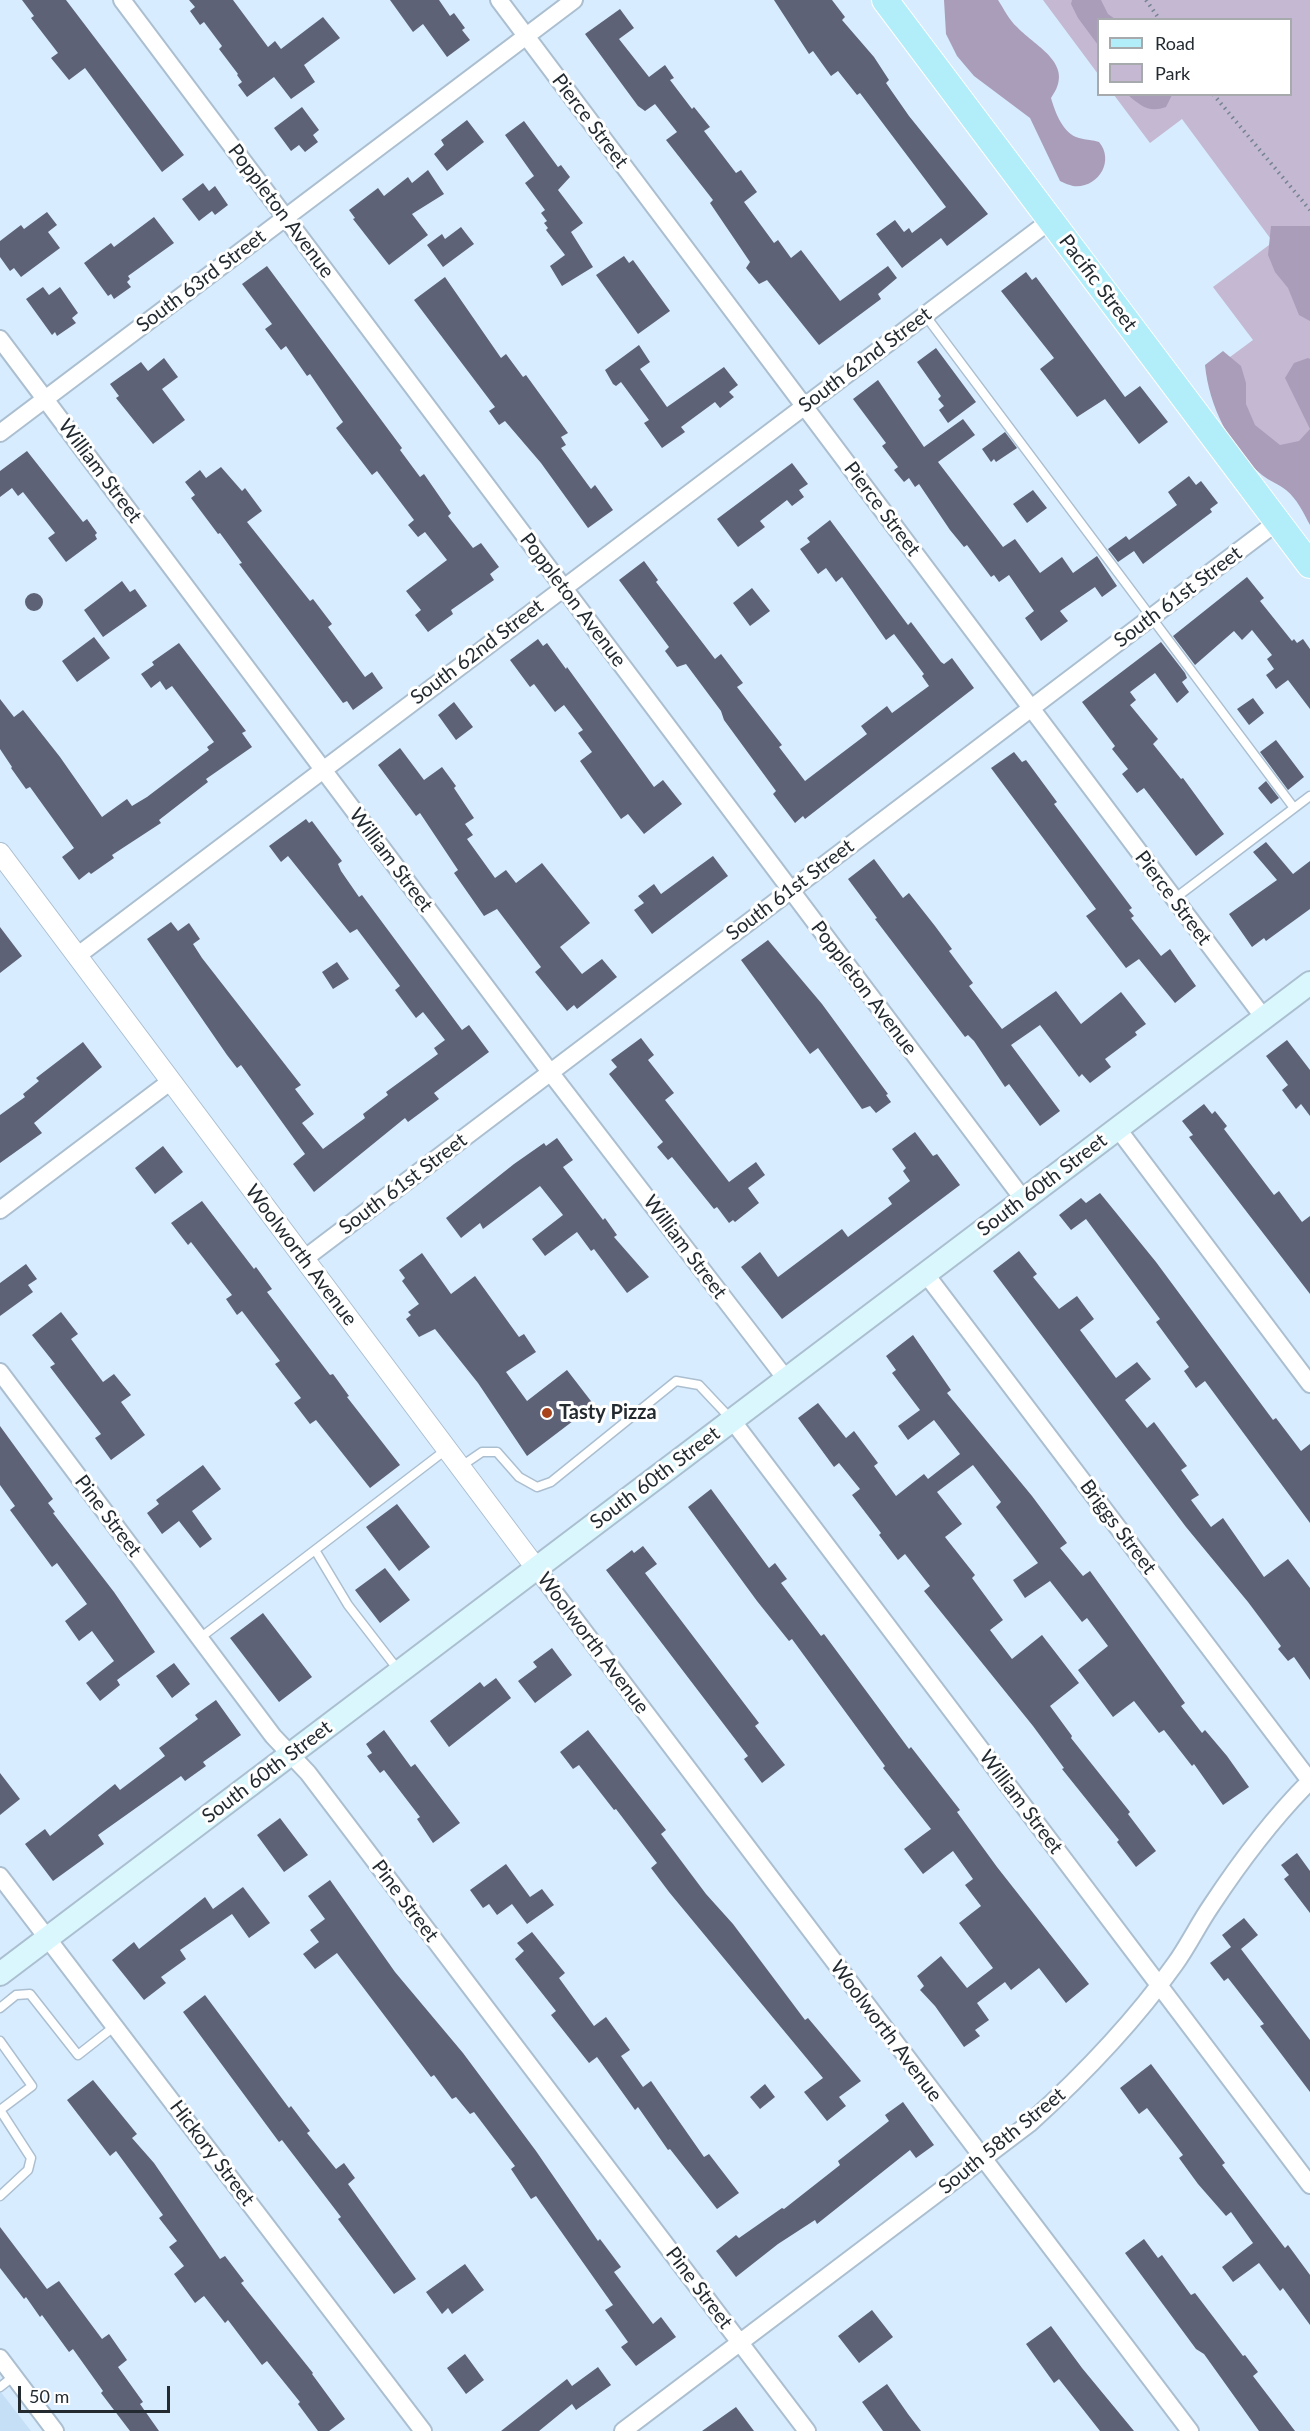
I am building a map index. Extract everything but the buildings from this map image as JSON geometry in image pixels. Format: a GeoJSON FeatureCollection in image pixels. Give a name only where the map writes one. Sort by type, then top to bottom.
{"type":"FeatureCollection","features":[{"type":"Feature","properties":{"kind":"main road","name":"Pacific Street"},"geometry":{"type":"LineString","coordinates":[[885,0],[1310,566]]}},
{"type":"Feature","properties":{"kind":"main road","name":"South 60th Street"},"geometry":{"type":"LineString","coordinates":[[0,1974],[925,1273],[1309,986]]}},
{"type":"Feature","properties":{"kind":"street","name":"Poppleton Avenue"},"geometry":{"type":"LineString","coordinates":[[122,0],[1023,1200]]}},
{"type":"Feature","properties":{"kind":"street","name":"Pierce Street"},"geometry":{"type":"LineString","coordinates":[[499,0],[1264,1018]]}},
{"type":"Feature","properties":{"kind":"street","name":"South 63rd Street"},"geometry":{"type":"LineString","coordinates":[[0,433],[574,0]]}},
{"type":"Feature","properties":{"kind":"street","name":"South 62nd Street"},"geometry":{"type":"LineString","coordinates":[[77,956],[1051,220]]}},
{"type":"Feature","properties":{"kind":"street","name":"William Street"},"geometry":{"type":"LineString","coordinates":[[0,339],[550,1072],[786,1379]]}},
{"type":"Feature","properties":{"kind":"street","name":"South 61st Street"},"geometry":{"type":"LineString","coordinates":[[304,1259],[1277,522]]}},
{"type":"Feature","properties":{"kind":"street","name":"Woolworth Avenue"},"geometry":{"type":"LineString","coordinates":[[0,853],[536,1568],[1190,2431]]}},
{"type":"Feature","properties":{"kind":"street"},"geometry":{"type":"LineString","coordinates":[[0,1210],[171,1081]]}},
{"type":"Feature","properties":{"kind":"street"},"geometry":{"type":"LineString","coordinates":[[1118,1128],[1310,1383]]}},
{"type":"Feature","properties":{"kind":"street","name":"Briggs Street"},"geometry":{"type":"LineString","coordinates":[[925,1273],[1310,1781]]}},
{"type":"Feature","properties":{"kind":"street","name":"Pine Street"},"geometry":{"type":"LineString","coordinates":[[0,1372],[273,1736],[308,1773],[807,2431]]}},
{"type":"Feature","properties":{"kind":"street","name":"William Street"},"geometry":{"type":"LineString","coordinates":[[732,1419],[1310,2185]]}},
{"type":"Feature","properties":{"kind":"street","name":"South 58th Street"},"geometry":{"type":"LineString","coordinates":[[623,2431],[1030,2123],[1076,2082],[1120,2034],[1159,1985],[1244,1859],[1288,1803],[1310,1781]]}},
{"type":"Feature","properties":{"kind":"street","name":"Hickory Street"},"geometry":{"type":"LineString","coordinates":[[0,1876],[423,2431]]}},
{"type":"Feature","properties":{"kind":"street"},"geometry":{"type":"LineString","coordinates":[[0,2358],[55,2431]]}},
{"type":"Feature","properties":{"kind":"lane"},"geometry":{"type":"LineString","coordinates":[[925,315],[1294,808]]}},
{"type":"Feature","properties":{"kind":"lane"},"geometry":{"type":"LineString","coordinates":[[1174,899],[1310,796]]}},
{"type":"Feature","properties":{"kind":"lane"},"geometry":{"type":"LineString","coordinates":[[460,1467],[482,1452],[497,1452],[519,1477],[537,1487],[551,1482],[676,1381],[699,1385],[732,1419]]}},
{"type":"Feature","properties":{"kind":"lane"},"geometry":{"type":"LineString","coordinates":[[200,1638],[447,1449]]}},
{"type":"Feature","properties":{"kind":"lane"},"geometry":{"type":"LineString","coordinates":[[315,1550],[348,1605],[400,1672]]}},
{"type":"Feature","properties":{"kind":"lane"},"geometry":{"type":"LineString","coordinates":[[0,2008],[16,1995],[30,1994],[78,2055],[115,2026]]}},
{"type":"Feature","properties":{"kind":"lane"},"geometry":{"type":"LineString","coordinates":[[0,2041],[32,2086],[0,2110],[31,2158],[28,2170],[0,2196]]}},
{"type":"Feature","properties":{"kind":"lane"},"geometry":{"type":"LineString","coordinates":[[0,2387],[14,2376]]}},
{"type":"Feature","properties":{"kind":"path"},"geometry":{"type":"LineString","coordinates":[[1146,0],[1159,18]]}},
{"type":"Feature","properties":{"kind":"path"},"geometry":{"type":"LineString","coordinates":[[1215,96],[1310,210]]}},
{"type":"Feature","properties":{"kind":"shaded area"},"geometry":{"type":"Polygon","coordinates":[[[944,0],[998,0],[1014,24],[1051,58],[1057,66],[1059,76],[1058,86],[1051,98],[1060,122],[1073,136],[1099,142],[1104,149],[1104,165],[1101,172],[1090,183],[1073,186],[1060,181],[1030,118],[974,76],[957,56],[946,34],[944,0]]]}},
{"type":"Feature","properties":{"kind":"shaded area"},"geometry":{"type":"Polygon","coordinates":[[[1072,0],[1101,0],[1108,14],[1114,18],[1097,18],[1097,44],[1078,18],[1071,4],[1072,0]]]}},
{"type":"Feature","properties":{"kind":"shaded area"},"geometry":{"type":"Polygon","coordinates":[[[1129,96],[1171,96],[1166,107],[1160,109],[1150,109],[1129,96]]]}},
{"type":"Feature","properties":{"kind":"shaded area"},"geometry":{"type":"Polygon","coordinates":[[[1271,226],[1310,226],[1310,321],[1299,315],[1288,288],[1275,272],[1268,255],[1271,226]]]}},
{"type":"Feature","properties":{"kind":"shaded area"},"geometry":{"type":"Polygon","coordinates":[[[1223,351],[1241,366],[1246,383],[1246,404],[1255,425],[1280,445],[1299,441],[1310,429],[1310,525],[1293,497],[1262,475],[1240,452],[1216,411],[1205,365],[1223,351]]]}},
{"type":"Feature","properties":{"kind":"shaded area"},"geometry":{"type":"Polygon","coordinates":[[[1310,359],[1310,429],[1285,378],[1294,363],[1310,359]]]}},
{"type":"Feature","properties":{"kind":"shaded area"},"geometry":{"type":"Polygon","coordinates":[[[0,2391],[31,2431],[0,2431],[0,2391]]]}},
{"type":"Feature","properties":{"kind":"green space"},"geometry":{"type":"Polygon","coordinates":[[[1043,0],[1310,0],[1310,513],[1207,374],[1253,340],[1213,287],[1273,242],[1182,119],[1150,143],[1115,96],[1292,96],[1292,18],[1097,18],[1097,73],[1043,0]]]}},
{"type":"Feature","properties":{"kind":"place","name":"Tasty Pizza"},"geometry":{"type":"Point","coordinates":[547,1413]}}]}
